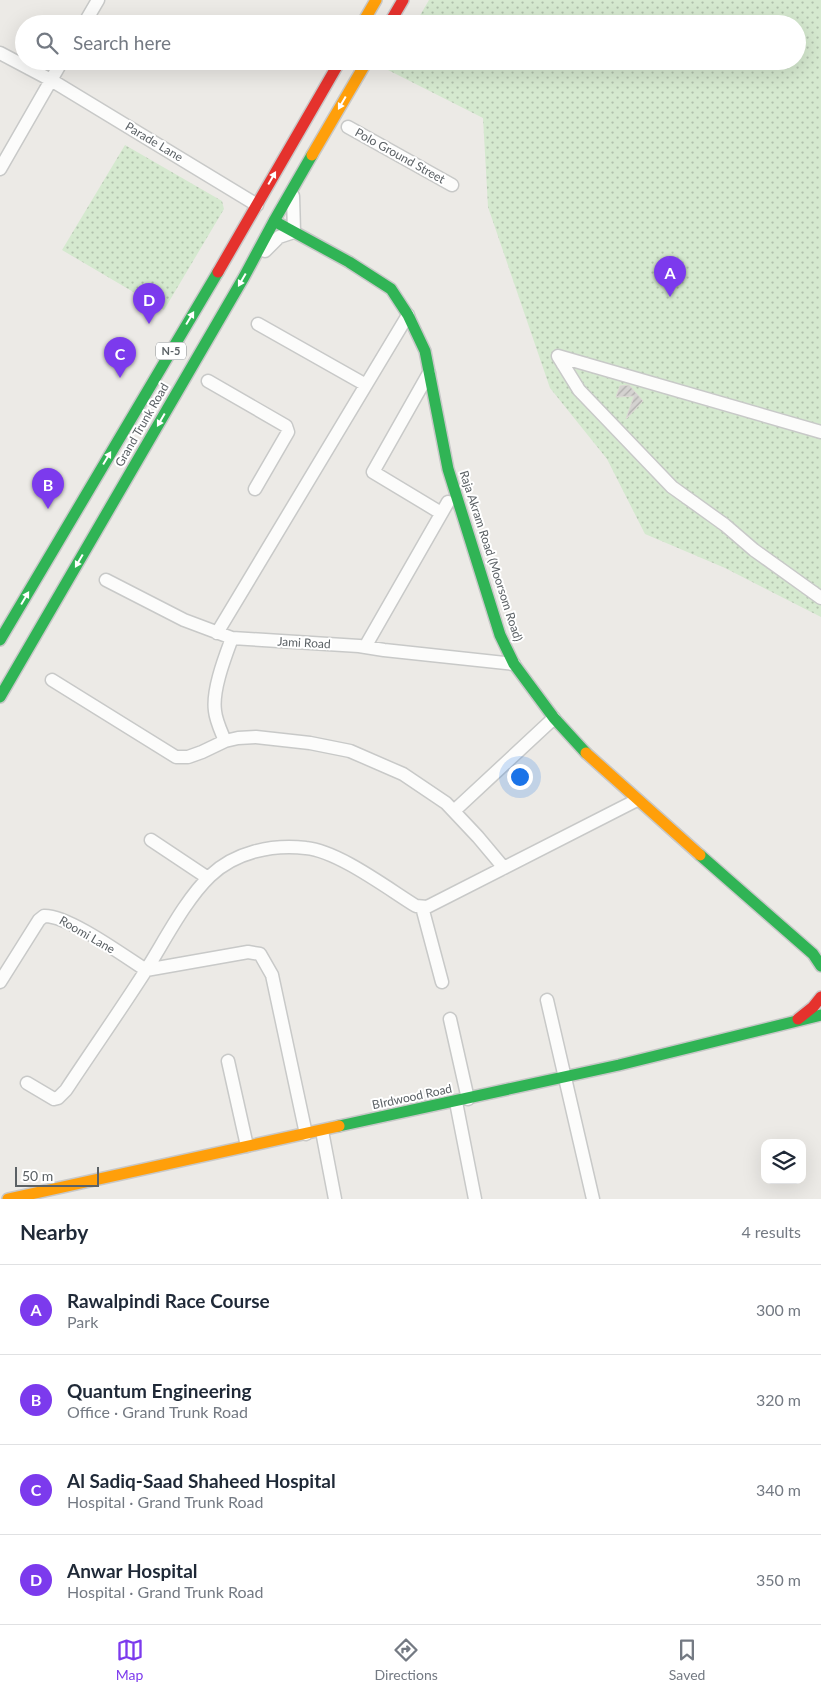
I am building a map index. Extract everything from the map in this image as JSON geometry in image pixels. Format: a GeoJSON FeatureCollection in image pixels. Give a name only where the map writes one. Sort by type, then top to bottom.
{"type":"FeatureCollection","features":[{"type":"Feature","properties":{"kind":"main road"},"geometry":{"type":"LineString","coordinates":[[367,15],[376,0]]}},
{"type":"Feature","properties":{"kind":"main road"},"geometry":{"type":"LineString","coordinates":[[394,15],[403,0]]}},
{"type":"Feature","properties":{"kind":"main road","name":"Grand Trunk Road"},"geometry":{"type":"LineString","coordinates":[[0,640],[335,70]]}},
{"type":"Feature","properties":{"kind":"main road","name":"Grand Trunk Road"},"geometry":{"type":"LineString","coordinates":[[0,697],[251,264],[361,70]]}},
{"type":"Feature","properties":{"kind":"main road","name":"Raja Akram Road (Moorsom Road)"},"geometry":{"type":"LineString","coordinates":[[274,221],[349,262],[391,289],[408,314],[424,351],[448,469],[500,635],[514,664],[554,718],[580,746],[637,800],[817,955],[821,966]]}},
{"type":"Feature","properties":{"kind":"main road"},"geometry":{"type":"LineString","coordinates":[[792,1023],[813,1007],[821,997]]}},
{"type":"Feature","properties":{"kind":"main road","name":"BIrdwood Road"},"geometry":{"type":"LineString","coordinates":[[12,1199],[564,1078],[821,1015]]}},
{"type":"Feature","properties":{"kind":"street"},"geometry":{"type":"LineString","coordinates":[[89,15],[98,0]]}},
{"type":"Feature","properties":{"kind":"street","name":"Parade Lane"},"geometry":{"type":"LineString","coordinates":[[0,53],[15,61]]}},
{"type":"Feature","properties":{"kind":"street","name":"Parade Lane"},"geometry":{"type":"LineString","coordinates":[[32,70],[257,205]]}},
{"type":"Feature","properties":{"kind":"street"},"geometry":{"type":"LineString","coordinates":[[0,169],[57,70]]}},
{"type":"Feature","properties":{"kind":"street","name":"Polo Ground Street"},"geometry":{"type":"LineString","coordinates":[[348,127],[452,185]]}},
{"type":"Feature","properties":{"kind":"street"},"geometry":{"type":"LineString","coordinates":[[251,264],[279,237],[294,232],[293,188]]}},
{"type":"Feature","properties":{"kind":"street"},"geometry":{"type":"LineString","coordinates":[[217,634],[408,314]]}},
{"type":"Feature","properties":{"kind":"street"},"geometry":{"type":"LineString","coordinates":[[258,324],[366,384]]}},
{"type":"Feature","properties":{"kind":"street"},"geometry":{"type":"LineString","coordinates":[[821,432],[558,356],[579,390],[672,487],[725,525],[754,550],[821,598]]}},
{"type":"Feature","properties":{"kind":"street"},"geometry":{"type":"LineString","coordinates":[[429,373],[373,472],[441,513]]}},
{"type":"Feature","properties":{"kind":"street"},"geometry":{"type":"LineString","coordinates":[[208,381],[286,426],[288,432],[255,489]]}},
{"type":"Feature","properties":{"kind":"street"},"geometry":{"type":"LineString","coordinates":[[365,647],[448,502]]}},
{"type":"Feature","properties":{"kind":"street","name":"Jami Road"},"geometry":{"type":"LineString","coordinates":[[106,580],[184,620],[217,634],[232,638],[365,647],[514,664]]}},
{"type":"Feature","properties":{"kind":"street"},"geometry":{"type":"LineString","coordinates":[[225,741],[214,710],[221,670],[232,638]]}},
{"type":"Feature","properties":{"kind":"street"},"geometry":{"type":"LineString","coordinates":[[52,680],[176,757],[188,757],[225,741],[256,737],[310,743],[350,751],[403,774],[446,803],[504,868]]}},
{"type":"Feature","properties":{"kind":"street"},"geometry":{"type":"LineString","coordinates":[[454,811],[554,718]]}},
{"type":"Feature","properties":{"kind":"street"},"geometry":{"type":"LineString","coordinates":[[27,1083],[54,1099],[58,1098],[66,1090],[188,904],[208,878],[239,856],[271,847],[307,848],[338,858],[416,906],[427,908],[637,800]]}},
{"type":"Feature","properties":{"kind":"street"},"geometry":{"type":"LineString","coordinates":[[151,840],[208,878]]}},
{"type":"Feature","properties":{"kind":"street"},"geometry":{"type":"LineString","coordinates":[[422,907],[442,982]]}},
{"type":"Feature","properties":{"kind":"street","name":"Roomi Lane"},"geometry":{"type":"LineString","coordinates":[[0,982],[39,920],[44,916],[57,918],[82,930],[146,970]]}},
{"type":"Feature","properties":{"kind":"street"},"geometry":{"type":"LineString","coordinates":[[146,970],[248,952],[260,954],[272,975],[306,1134]]}},
{"type":"Feature","properties":{"kind":"street"},"geometry":{"type":"LineString","coordinates":[[547,1000],[593,1199]]}},
{"type":"Feature","properties":{"kind":"street"},"geometry":{"type":"LineString","coordinates":[[450,1019],[475,1199]]}},
{"type":"Feature","properties":{"kind":"street"},"geometry":{"type":"LineString","coordinates":[[228,1061],[247,1146]]}},
{"type":"Feature","properties":{"kind":"street"},"geometry":{"type":"LineString","coordinates":[[322,1131],[335,1199]]}},
{"type":"Feature","properties":{"kind":"green space"},"geometry":{"type":"Polygon","coordinates":[[[429,0],[821,0],[821,617],[725,568],[645,534],[607,459],[550,388],[488,207],[483,118],[388,70],[806,70],[806,15],[420,15],[429,0]]]}},
{"type":"Feature","properties":{"kind":"green space"},"geometry":{"type":"Polygon","coordinates":[[[125,145],[222,201],[224,209],[164,310],[62,250],[125,145]]]}},
{"type":"Feature","properties":{"kind":"building"},"geometry":{"type":"Polygon","coordinates":[[[629,385],[643,401],[626,419],[634,396],[616,397],[620,386],[629,385]]]}},
{"type":"Feature","properties":{"kind":"traffic: fast"},"geometry":{"type":"LineString","coordinates":[[0,697],[244,277],[312,155]]}},
{"type":"Feature","properties":{"kind":"traffic: fast"},"geometry":{"type":"LineString","coordinates":[[274,221],[349,262],[391,289],[408,315],[425,351],[448,469],[500,635],[514,664],[554,718],[586,753]]}},
{"type":"Feature","properties":{"kind":"traffic: fast"},"geometry":{"type":"LineString","coordinates":[[0,640],[218,272]]}},
{"type":"Feature","properties":{"kind":"traffic: fast"},"geometry":{"type":"LineString","coordinates":[[700,855],[813,954],[821,966]]}},
{"type":"Feature","properties":{"kind":"traffic: fast"},"geometry":{"type":"LineString","coordinates":[[339,1126],[619,1065],[821,1015]]}},
{"type":"Feature","properties":{"kind":"traffic: slow"},"geometry":{"type":"LineString","coordinates":[[367,15],[376,0]]}},
{"type":"Feature","properties":{"kind":"traffic: slow"},"geometry":{"type":"LineString","coordinates":[[312,155],[362,70]]}},
{"type":"Feature","properties":{"kind":"traffic: slow"},"geometry":{"type":"LineString","coordinates":[[586,753],[700,855]]}},
{"type":"Feature","properties":{"kind":"traffic: slow"},"geometry":{"type":"LineString","coordinates":[[8,1199],[339,1126]]}},
{"type":"Feature","properties":{"kind":"traffic: jam"},"geometry":{"type":"LineString","coordinates":[[394,15],[403,0]]}},
{"type":"Feature","properties":{"kind":"traffic: jam"},"geometry":{"type":"LineString","coordinates":[[218,272],[335,70]]}},
{"type":"Feature","properties":{"kind":"traffic: jam"},"geometry":{"type":"LineString","coordinates":[[798,1019],[813,1007],[821,997]]}},
{"type":"Feature","properties":{"kind":"place","name":"Rawalpindi Race Course"},"geometry":{"type":"Point","coordinates":[670,297]}},
{"type":"Feature","properties":{"kind":"place","name":"Anwar Hospital"},"geometry":{"type":"Point","coordinates":[149,324]}},
{"type":"Feature","properties":{"kind":"place","name":"Al Sadiq-Saad Shaheed Hospital"},"geometry":{"type":"Point","coordinates":[120,378]}},
{"type":"Feature","properties":{"kind":"place","name":"Quantum Engineering"},"geometry":{"type":"Point","coordinates":[48,509]}}]}
